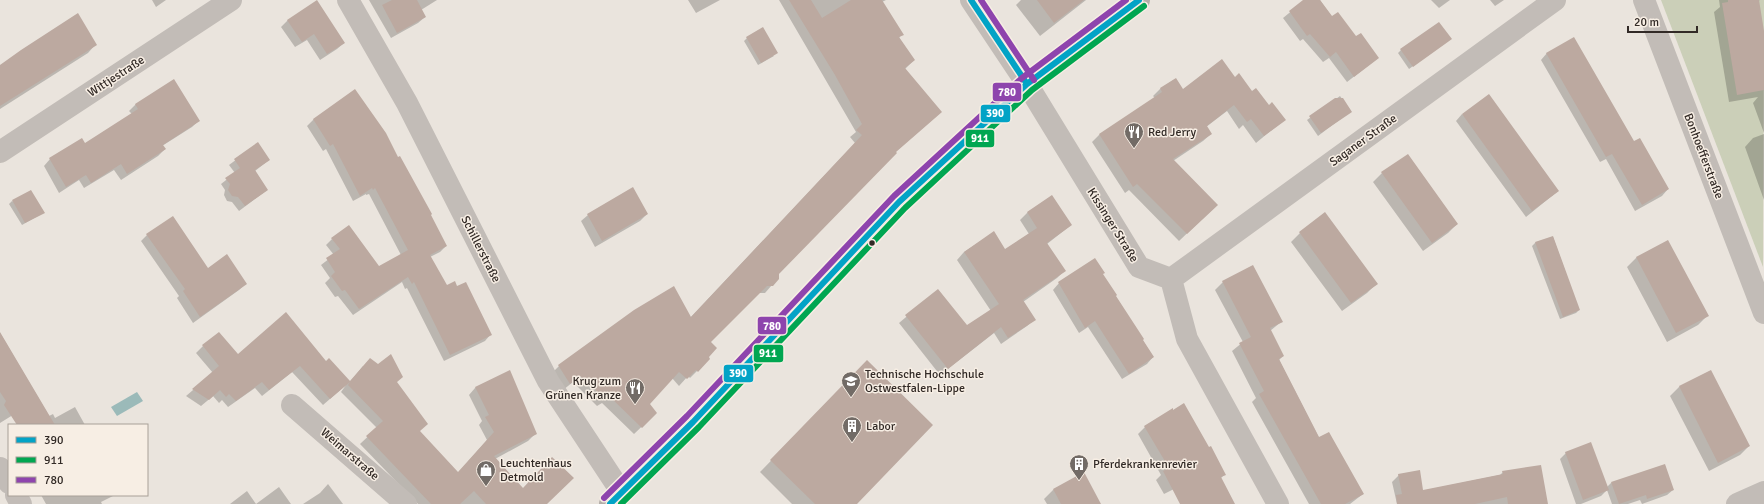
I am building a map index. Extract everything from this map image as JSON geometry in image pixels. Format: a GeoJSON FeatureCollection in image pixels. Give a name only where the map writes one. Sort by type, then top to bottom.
{"type":"FeatureCollection","features":[{"type":"Feature","properties":{"kind":"main road"},"geometry":{"type":"LineString","coordinates":[[616,498],[692,422],[899,202],[1027,84],[1139,0]]}},
{"type":"Feature","properties":{"kind":"street","name":"Wittjestraße"},"geometry":{"type":"LineString","coordinates":[[0,152],[231,0]]}},
{"type":"Feature","properties":{"kind":"street","name":"Schillerstraße"},"geometry":{"type":"LineString","coordinates":[[348,0],[407,103],[548,381],[616,498]]}},
{"type":"Feature","properties":{"kind":"street","name":"Kissinger Straße"},"geometry":{"type":"LineString","coordinates":[[971,0],[1027,84],[1139,267],[1170,279]]}},
{"type":"Feature","properties":{"kind":"street","name":"Saganer Straße"},"geometry":{"type":"LineString","coordinates":[[1170,279],[1555,0]]}},
{"type":"Feature","properties":{"kind":"street","name":"Bonhoefferstraße"},"geometry":{"type":"LineString","coordinates":[[1644,0],[1764,313]]}},
{"type":"Feature","properties":{"kind":"street"},"geometry":{"type":"LineString","coordinates":[[1170,279],[1187,339],[1278,504]]}},
{"type":"Feature","properties":{"kind":"street","name":"Weimarstraße"},"geometry":{"type":"LineString","coordinates":[[292,404],[406,504]]}},
{"type":"Feature","properties":{"kind":"street"},"geometry":{"type":"LineString","coordinates":[[0,468],[8,481]]}},
{"type":"Feature","properties":{"kind":"street"},"geometry":{"type":"LineString","coordinates":[[1737,504],[1764,492]]}},
{"type":"Feature","properties":{"kind":"green space"},"geometry":{"type":"Polygon","coordinates":[[[1661,0],[1764,0],[1763,267],[1661,0]]]}},
{"type":"Feature","properties":{"kind":"water"},"geometry":{"type":"Polygon","coordinates":[[[137,392],[143,401],[117,416],[111,407],[137,392]]]}},
{"type":"Feature","properties":{"kind":"building"},"geometry":{"type":"Polygon","coordinates":[[[317,0],[345,43],[327,54],[314,34],[302,42],[287,20],[317,0]]]}},
{"type":"Feature","properties":{"kind":"building"},"geometry":{"type":"Polygon","coordinates":[[[392,0],[417,0],[426,17],[397,33],[382,5],[392,0]]]}},
{"type":"Feature","properties":{"kind":"building"},"geometry":{"type":"Polygon","coordinates":[[[789,0],[811,0],[822,18],[851,0],[882,0],[904,35],[899,37],[915,60],[905,68],[942,112],[896,152],[897,153],[779,274],[779,279],[773,286],[767,286],[711,342],[717,348],[709,357],[710,359],[698,372],[696,370],[687,379],[679,372],[650,404],[657,413],[642,428],[610,397],[605,399],[580,376],[570,384],[558,365],[634,310],[674,286],[691,317],[862,135],[856,130],[862,124],[835,75],[789,0]]]}},
{"type":"Feature","properties":{"kind":"building"},"geometry":{"type":"Polygon","coordinates":[[[1037,0],[1084,0],[1054,23],[1037,0]]]}},
{"type":"Feature","properties":{"kind":"building"},"geometry":{"type":"Polygon","coordinates":[[[1303,0],[1320,0],[1332,16],[1338,12],[1356,36],[1361,33],[1379,58],[1354,77],[1336,52],[1330,57],[1310,34],[1307,36],[1289,11],[1303,0]]]}},
{"type":"Feature","properties":{"kind":"building"},"geometry":{"type":"Polygon","coordinates":[[[1728,0],[1759,0],[1764,31],[1764,90],[1737,95],[1722,3],[1728,2],[1728,0]]]}},
{"type":"Feature","properties":{"kind":"building"},"geometry":{"type":"Polygon","coordinates":[[[78,13],[97,45],[0,106],[0,65],[78,13]]]}},
{"type":"Feature","properties":{"kind":"building"},"geometry":{"type":"Polygon","coordinates":[[[1439,22],[1452,39],[1413,67],[1400,49],[1439,22]]]}},
{"type":"Feature","properties":{"kind":"building"},"geometry":{"type":"Polygon","coordinates":[[[763,27],[778,53],[761,63],[746,37],[763,27]]]}},
{"type":"Feature","properties":{"kind":"building"},"geometry":{"type":"Polygon","coordinates":[[[1574,37],[1634,141],[1640,138],[1669,189],[1642,205],[1612,154],[1606,157],[1546,53],[1574,37]]]}},
{"type":"Feature","properties":{"kind":"building"},"geometry":{"type":"Polygon","coordinates":[[[1222,59],[1235,77],[1239,73],[1252,91],[1256,88],[1269,105],[1272,102],[1286,120],[1264,136],[1251,119],[1247,122],[1234,105],[1207,126],[1212,134],[1173,159],[1218,205],[1187,234],[1137,184],[1133,187],[1099,134],[1162,92],[1160,88],[1176,78],[1183,89],[1222,59]]]}},
{"type":"Feature","properties":{"kind":"building"},"geometry":{"type":"Polygon","coordinates":[[[174,79],[200,121],[163,145],[166,149],[127,174],[121,164],[91,183],[86,175],[66,187],[49,158],[82,138],[85,143],[138,109],[135,104],[174,79]]]}},
{"type":"Feature","properties":{"kind":"building"},"geometry":{"type":"Polygon","coordinates":[[[355,89],[386,133],[398,157],[400,156],[432,214],[431,215],[447,246],[430,255],[447,285],[455,281],[457,286],[466,282],[492,335],[450,355],[414,282],[412,284],[408,277],[359,309],[345,290],[342,291],[331,276],[335,272],[326,258],[340,249],[331,238],[349,225],[379,266],[408,250],[375,188],[373,190],[372,188],[360,196],[333,144],[330,146],[313,119],[355,89]]]}},
{"type":"Feature","properties":{"kind":"building"},"geometry":{"type":"Polygon","coordinates":[[[1489,94],[1559,191],[1532,211],[1462,114],[1489,94]]]}},
{"type":"Feature","properties":{"kind":"building"},"geometry":{"type":"Polygon","coordinates":[[[1335,98],[1343,98],[1352,112],[1321,133],[1309,116],[1335,98]]]}},
{"type":"Feature","properties":{"kind":"building"},"geometry":{"type":"Polygon","coordinates":[[[258,142],[270,160],[255,170],[268,190],[245,206],[238,197],[232,196],[228,190],[230,184],[225,178],[240,168],[234,159],[258,142]]]}},
{"type":"Feature","properties":{"kind":"building"},"geometry":{"type":"Polygon","coordinates":[[[1408,154],[1458,224],[1432,243],[1381,172],[1408,154]]]}},
{"type":"Feature","properties":{"kind":"building"},"geometry":{"type":"Polygon","coordinates":[[[633,187],[648,214],[602,241],[587,214],[633,187]]]}},
{"type":"Feature","properties":{"kind":"building"},"geometry":{"type":"Polygon","coordinates":[[[31,190],[45,213],[25,223],[12,200],[31,190]]]}},
{"type":"Feature","properties":{"kind":"building"},"geometry":{"type":"Polygon","coordinates":[[[1052,195],[1072,225],[1047,243],[1066,271],[1023,300],[1036,320],[1008,338],[1001,327],[948,369],[905,315],[938,289],[967,325],[999,304],[964,252],[994,231],[1005,249],[1037,228],[1027,212],[1052,195]]]}},
{"type":"Feature","properties":{"kind":"building"},"geometry":{"type":"Polygon","coordinates":[[[1325,212],[1378,284],[1351,303],[1299,232],[1325,212]]]}},
{"type":"Feature","properties":{"kind":"building"},"geometry":{"type":"Polygon","coordinates":[[[173,216],[208,268],[227,254],[247,284],[200,317],[183,291],[185,289],[146,234],[173,216]]]}},
{"type":"Feature","properties":{"kind":"building"},"geometry":{"type":"Polygon","coordinates":[[[1553,236],[1580,310],[1563,317],[1535,242],[1553,236]]]}},
{"type":"Feature","properties":{"kind":"building"},"geometry":{"type":"Polygon","coordinates":[[[1668,240],[1709,316],[1676,333],[1636,257],[1668,240]]]}},
{"type":"Feature","properties":{"kind":"building"},"geometry":{"type":"Polygon","coordinates":[[[1095,258],[1105,273],[1103,274],[1117,295],[1116,296],[1154,357],[1129,374],[1095,321],[1085,328],[1058,282],[1095,258]]]}},
{"type":"Feature","properties":{"kind":"building"},"geometry":{"type":"Polygon","coordinates":[[[1253,265],[1283,322],[1270,328],[1284,356],[1279,359],[1319,437],[1329,432],[1364,494],[1345,504],[1321,504],[1259,394],[1264,391],[1239,343],[1251,337],[1222,281],[1253,265]]]}},
{"type":"Feature","properties":{"kind":"building"},"geometry":{"type":"Polygon","coordinates":[[[286,312],[326,361],[329,358],[350,381],[370,358],[378,364],[391,354],[403,377],[397,382],[428,424],[420,431],[458,472],[494,432],[485,417],[489,415],[475,387],[510,370],[537,434],[494,456],[523,488],[552,457],[574,478],[547,504],[486,504],[474,491],[460,504],[431,504],[366,436],[383,421],[348,385],[350,382],[330,399],[300,366],[269,390],[262,382],[236,401],[229,394],[226,397],[220,390],[209,400],[192,389],[219,366],[202,345],[219,332],[238,354],[286,312]]]}},
{"type":"Feature","properties":{"kind":"building"},"geometry":{"type":"Polygon","coordinates":[[[0,332],[54,424],[16,424],[4,405],[6,401],[0,392],[0,332]]]}},
{"type":"Feature","properties":{"kind":"building","name":"Labor"},"geometry":{"type":"Polygon","coordinates":[[[867,360],[933,425],[857,504],[815,504],[770,460],[867,360]]]}},
{"type":"Feature","properties":{"kind":"building"},"geometry":{"type":"Polygon","coordinates":[[[1711,370],[1750,446],[1718,463],[1679,386],[1711,370]]]}},
{"type":"Feature","properties":{"kind":"building"},"geometry":{"type":"Polygon","coordinates":[[[1184,403],[1209,447],[1211,446],[1226,475],[1221,477],[1235,504],[1180,504],[1163,471],[1169,468],[1144,426],[1184,403]]]}},
{"type":"Feature","properties":{"kind":"building"},"geometry":{"type":"Polygon","coordinates":[[[1591,442],[1609,490],[1583,500],[1565,452],[1591,442]]]}},
{"type":"Feature","properties":{"kind":"building"},"geometry":{"type":"Polygon","coordinates":[[[1665,464],[1674,490],[1647,499],[1646,495],[1619,504],[1611,482],[1665,464]]]}},
{"type":"Feature","properties":{"kind":"building"},"geometry":{"type":"Polygon","coordinates":[[[1541,465],[1548,504],[1508,504],[1507,497],[1475,504],[1397,504],[1396,495],[1402,494],[1398,474],[1420,470],[1423,490],[1503,474],[1502,471],[1541,465]]]}},
{"type":"Feature","properties":{"kind":"building","name":"Pferdekrankenrevier"},"geometry":{"type":"Polygon","coordinates":[[[1084,472],[1101,504],[1061,504],[1053,489],[1084,472]]]}},
{"type":"Feature","properties":{"kind":"transit line","name":"390"},"geometry":{"type":"LineString","coordinates":[[971,0],[1027,84]]}},
{"type":"Feature","properties":{"kind":"transit line","name":"780"},"geometry":{"type":"LineString","coordinates":[[981,0],[1034,80]]}},
{"type":"Feature","properties":{"kind":"transit line","name":"780"},"geometry":{"type":"LineString","coordinates":[[604,498],[687,416],[894,196],[1022,78],[1126,0]]}},
{"type":"Feature","properties":{"kind":"transit line","name":"390"},"geometry":{"type":"LineString","coordinates":[[610,504],[693,422],[899,202],[1027,84],[1139,0]]}},
{"type":"Feature","properties":{"kind":"transit line","name":"911"},"geometry":{"type":"LineString","coordinates":[[621,504],[699,427],[905,208],[1032,90],[1144,6]]}},
{"type":"Feature","properties":{"kind":"place","name":"Red Jerry"},"geometry":{"type":"Point","coordinates":[1134,149]}},
{"type":"Feature","properties":{"kind":"place","name":"Technische Hochschule Ostwestfalen-Lippe"},"geometry":{"type":"Point","coordinates":[851,398]}},
{"type":"Feature","properties":{"kind":"place","name":"Krug zum Grünen Kranze"},"geometry":{"type":"Point","coordinates":[635,405]}},
{"type":"Feature","properties":{"kind":"place","name":"Labor"},"geometry":{"type":"Point","coordinates":[852,443]}},
{"type":"Feature","properties":{"kind":"place","name":"Pferdekrankenrevier"},"geometry":{"type":"Point","coordinates":[1079,481]}},
{"type":"Feature","properties":{"kind":"place","name":"Leuchtenhaus Detmold"},"geometry":{"type":"Point","coordinates":[486,487]}}]}
